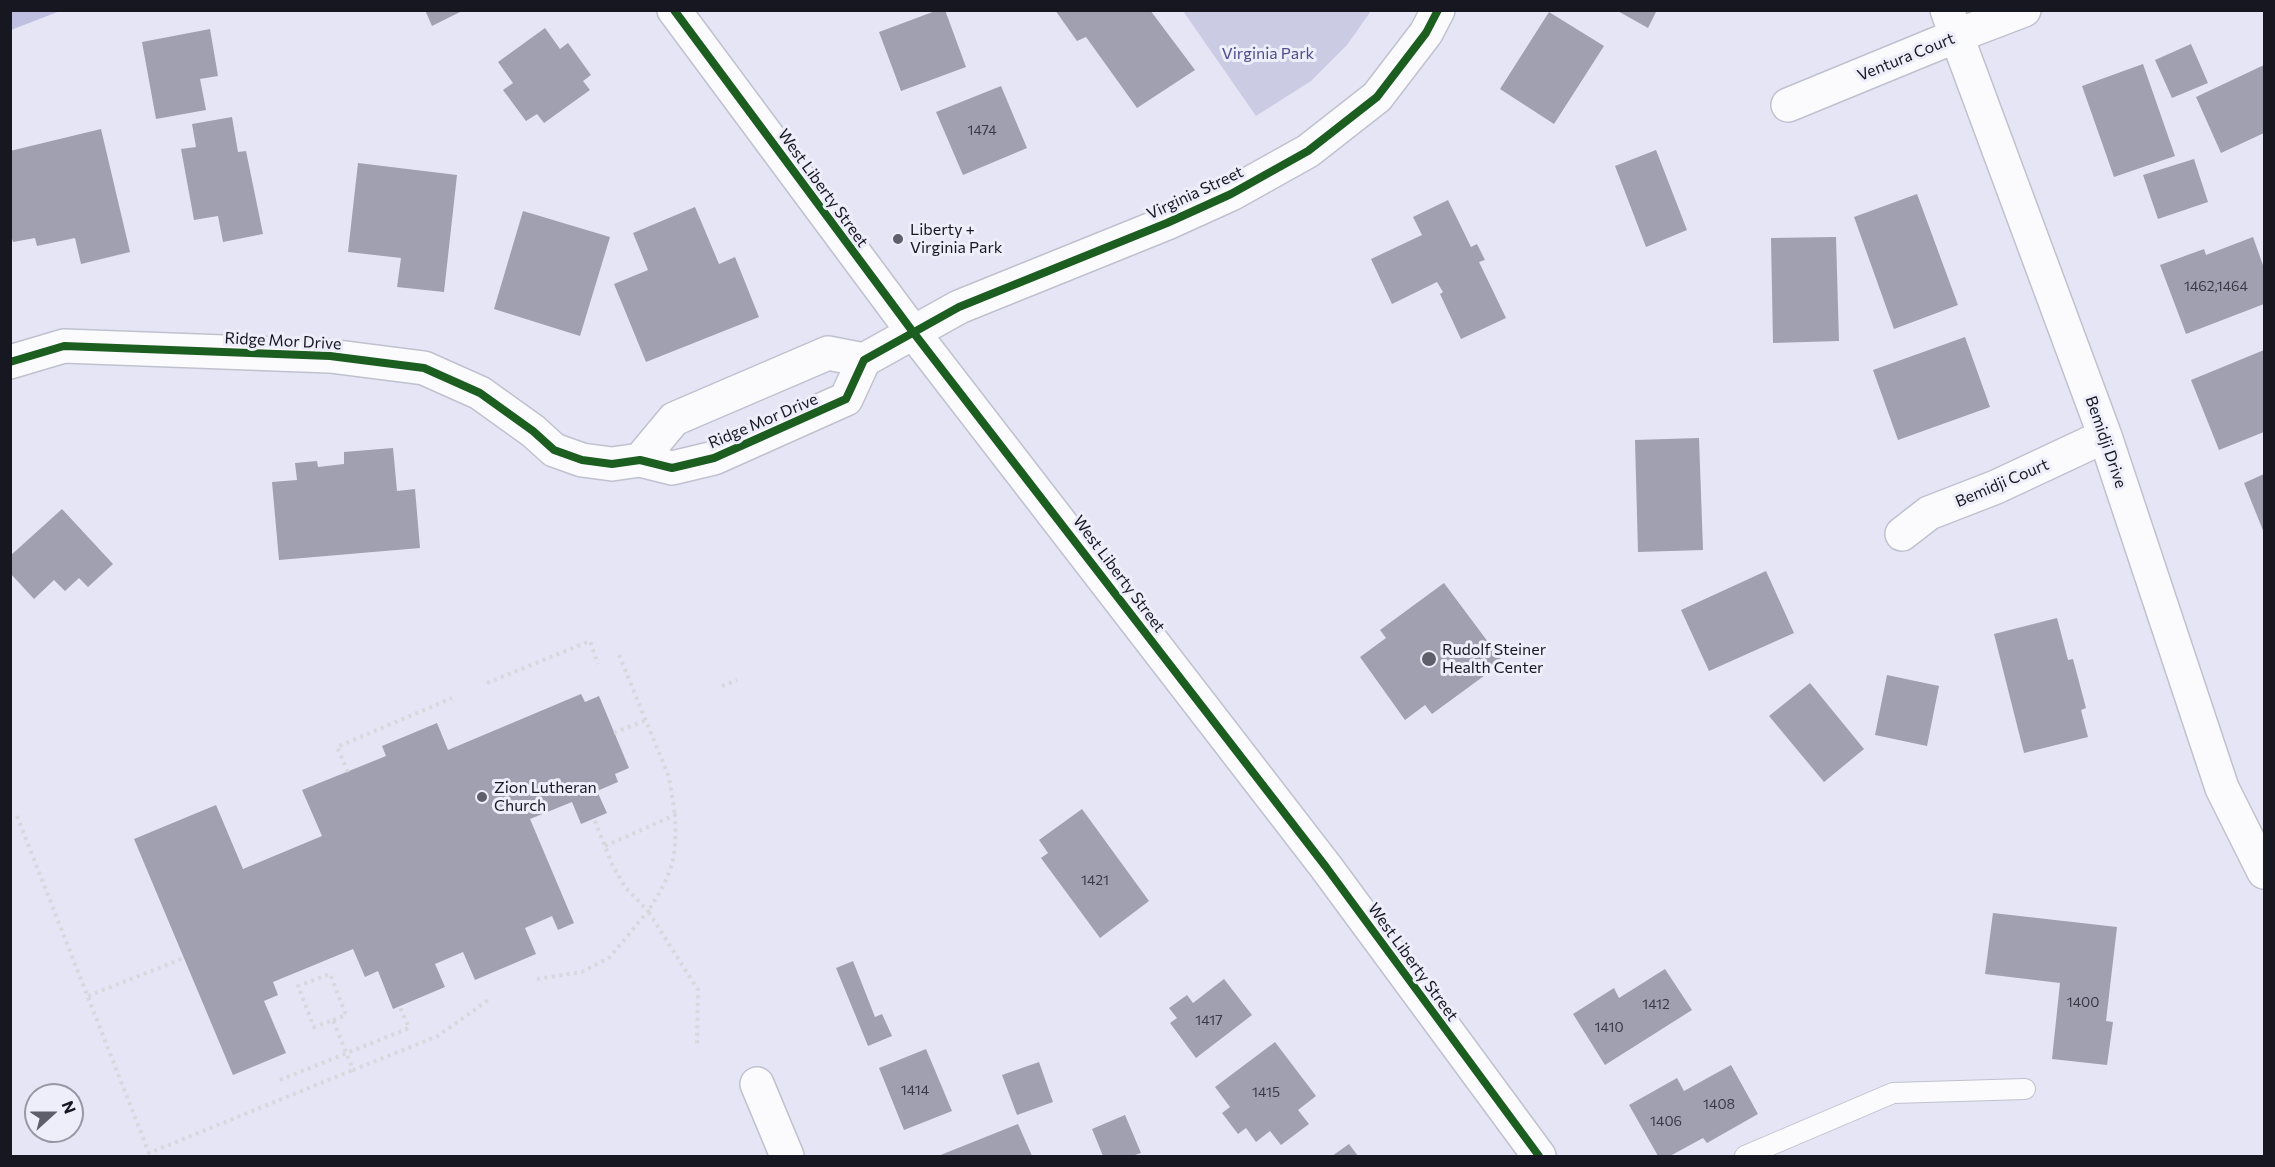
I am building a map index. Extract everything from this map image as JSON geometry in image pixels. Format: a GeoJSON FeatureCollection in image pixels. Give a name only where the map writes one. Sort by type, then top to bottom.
{"type":"FeatureCollection","features":[{"type":"Feature","properties":{"kind":"street","name":"West Liberty Street"},"geometry":{"type":"LineString","coordinates":[[674,10],[913,332],[1326,867],[1539,1156]]}},
{"type":"Feature","properties":{"kind":"street","name":"Virginia Street"},"geometry":{"type":"LineString","coordinates":[[913,332],[959,307],[1167,223],[1221,198],[1308,151],[1377,97],[1426,33],[1438,10]]}},
{"type":"Feature","properties":{"kind":"street","name":"Ventura Court"},"geometry":{"type":"LineString","coordinates":[[1788,105],[1951,23],[2024,10]]}},
{"type":"Feature","properties":{"kind":"street","name":"Bemidji Drive"},"geometry":{"type":"LineString","coordinates":[[1951,23],[2105,436],[2222,788],[2265,872]]}},
{"type":"Feature","properties":{"kind":"street"},"geometry":{"type":"LineString","coordinates":[[640,460],[674,419],[828,353],[864,360],[913,332]]}},
{"type":"Feature","properties":{"kind":"street","name":"Ridge Mor Drive"},"geometry":{"type":"LineString","coordinates":[[10,362],[64,345],[330,356],[424,368],[480,393],[533,431],[554,450],[582,460],[612,464],[640,460],[672,468],[714,458],[846,399],[864,360]]}},
{"type":"Feature","properties":{"kind":"street","name":"Bemidji Court"},"geometry":{"type":"LineString","coordinates":[[1902,534],[1929,513],[1996,487],[2105,436]]}},
{"type":"Feature","properties":{"kind":"street"},"geometry":{"type":"LineString","coordinates":[[758,1084],[787,1156]]}},
{"type":"Feature","properties":{"kind":"lane"},"geometry":{"type":"LineString","coordinates":[[1745,1156],[1893,1093],[2025,1089]]}},
{"type":"Feature","properties":{"kind":"path"},"geometry":{"type":"LineString","coordinates":[[487,683],[590,642],[598,664]]}},
{"type":"Feature","properties":{"kind":"path"},"geometry":{"type":"LineString","coordinates":[[537,979],[582,972],[610,957],[648,911],[668,880],[676,844],[675,815],[669,777],[620,655]]}},
{"type":"Feature","properties":{"kind":"path"},"geometry":{"type":"LineString","coordinates":[[722,686],[737,680]]}},
{"type":"Feature","properties":{"kind":"path"},"geometry":{"type":"LineString","coordinates":[[348,772],[337,747],[452,698]]}},
{"type":"Feature","properties":{"kind":"path"},"geometry":{"type":"LineString","coordinates":[[615,734],[646,720]]}},
{"type":"Feature","properties":{"kind":"path"},"geometry":{"type":"LineString","coordinates":[[605,846],[675,815]]}},
{"type":"Feature","properties":{"kind":"path"},"geometry":{"type":"LineString","coordinates":[[17,816],[149,1153],[438,1036],[492,998]]}},
{"type":"Feature","properties":{"kind":"path"},"geometry":{"type":"LineString","coordinates":[[594,819],[626,887],[648,911],[698,990],[697,1046]]}},
{"type":"Feature","properties":{"kind":"path"},"geometry":{"type":"LineString","coordinates":[[88,996],[184,958]]}},
{"type":"Feature","properties":{"kind":"path"},"geometry":{"type":"LineString","coordinates":[[330,974],[346,1015],[333,1020],[314,1027],[298,986],[330,974]]}},
{"type":"Feature","properties":{"kind":"path"},"geometry":{"type":"LineString","coordinates":[[280,1080],[409,1028],[399,1005]]}},
{"type":"Feature","properties":{"kind":"path"},"geometry":{"type":"LineString","coordinates":[[333,1020],[353,1070]]}},
{"type":"Feature","properties":{"kind":"green space","name":"Virginia Park"},"geometry":{"type":"Polygon","coordinates":[[[1183,11],[1371,11],[1347,45],[1311,81],[1256,116],[1183,11]]]}},
{"type":"Feature","properties":{"kind":"shaded area"},"geometry":{"type":"Polygon","coordinates":[[[11,10],[60,10],[60,11],[11,30],[11,10]]]}},
{"type":"Feature","properties":{"kind":"building"},"geometry":{"type":"Polygon","coordinates":[[[425,10],[464,10],[432,26],[425,10]]]}},
{"type":"Feature","properties":{"kind":"building"},"geometry":{"type":"Polygon","coordinates":[[[938,10],[945,10],[966,67],[901,91],[879,32],[938,10]]]}},
{"type":"Feature","properties":{"kind":"building"},"geometry":{"type":"Polygon","coordinates":[[[1055,10],[1150,10],[1195,70],[1137,108],[1086,37],[1077,41],[1055,10]]]}},
{"type":"Feature","properties":{"kind":"building"},"geometry":{"type":"Polygon","coordinates":[[[1616,10],[1657,10],[1648,28],[1616,10]]]}},
{"type":"Feature","properties":{"kind":"building"},"geometry":{"type":"Polygon","coordinates":[[[1549,12],[1604,46],[1554,124],[1500,89],[1549,12]]]}},
{"type":"Feature","properties":{"kind":"building"},"geometry":{"type":"Polygon","coordinates":[[[545,28],[560,49],[568,43],[591,75],[583,81],[590,90],[544,123],[537,114],[526,121],[503,90],[513,83],[498,62],[545,28]]]}},
{"type":"Feature","properties":{"kind":"building"},"geometry":{"type":"Polygon","coordinates":[[[210,29],[218,76],[200,79],[206,110],[156,119],[142,42],[210,29]]]}},
{"type":"Feature","properties":{"kind":"building"},"geometry":{"type":"Polygon","coordinates":[[[2191,44],[2208,83],[2172,98],[2155,60],[2191,44]]]}},
{"type":"Feature","properties":{"kind":"building"},"geometry":{"type":"Polygon","coordinates":[[[2143,64],[2175,156],[2114,177],[2082,86],[2143,64]]]}},
{"type":"Feature","properties":{"kind":"building"},"geometry":{"type":"Polygon","coordinates":[[[2264,65],[2264,133],[2221,153],[2196,97],[2264,65]]]}},
{"type":"Feature","properties":{"kind":"building"},"geometry":{"type":"Polygon","coordinates":[[[1001,86],[1027,148],[963,175],[936,112],[1001,86]]]}},
{"type":"Feature","properties":{"kind":"building"},"geometry":{"type":"Polygon","coordinates":[[[232,117],[238,152],[246,151],[263,234],[223,242],[218,216],[194,220],[181,149],[196,147],[192,124],[232,117]]]}},
{"type":"Feature","properties":{"kind":"building"},"geometry":{"type":"Polygon","coordinates":[[[101,129],[130,252],[81,264],[75,238],[37,246],[35,238],[13,242],[10,232],[10,151],[101,129]]]}},
{"type":"Feature","properties":{"kind":"building"},"geometry":{"type":"Polygon","coordinates":[[[1656,150],[1687,230],[1646,247],[1615,166],[1656,150]]]}},
{"type":"Feature","properties":{"kind":"building"},"geometry":{"type":"Polygon","coordinates":[[[2194,159],[2208,202],[2158,219],[2143,175],[2194,159]]]}},
{"type":"Feature","properties":{"kind":"building"},"geometry":{"type":"Polygon","coordinates":[[[358,163],[457,175],[444,292],[397,287],[401,258],[348,252],[358,163]]]}},
{"type":"Feature","properties":{"kind":"building"},"geometry":{"type":"Polygon","coordinates":[[[1917,194],[1958,305],[1894,329],[1854,217],[1917,194]]]}},
{"type":"Feature","properties":{"kind":"building"},"geometry":{"type":"Polygon","coordinates":[[[1448,200],[1471,247],[1477,244],[1485,260],[1479,262],[1506,318],[1461,339],[1440,294],[1443,292],[1437,282],[1392,304],[1371,259],[1422,235],[1413,217],[1448,200]]]}},
{"type":"Feature","properties":{"kind":"building"},"geometry":{"type":"Polygon","coordinates":[[[695,207],[719,264],[735,257],[759,317],[646,362],[614,284],[648,270],[633,233],[695,207]]]}},
{"type":"Feature","properties":{"kind":"building"},"geometry":{"type":"Polygon","coordinates":[[[523,211],[610,237],[580,336],[494,309],[523,211]]]}},
{"type":"Feature","properties":{"kind":"building"},"geometry":{"type":"Polygon","coordinates":[[[1836,237],[1839,341],[1773,343],[1771,238],[1836,237]]]}},
{"type":"Feature","properties":{"kind":"building"},"geometry":{"type":"Polygon","coordinates":[[[2253,237],[2264,268],[2264,304],[2186,334],[2160,265],[2204,249],[2206,255],[2253,237]]]}},
{"type":"Feature","properties":{"kind":"building"},"geometry":{"type":"Polygon","coordinates":[[[1965,337],[1990,407],[1898,440],[1873,370],[1965,337]]]}},
{"type":"Feature","properties":{"kind":"building"},"geometry":{"type":"Polygon","coordinates":[[[2264,350],[2264,432],[2219,450],[2191,380],[2264,350]]]}},
{"type":"Feature","properties":{"kind":"building"},"geometry":{"type":"Polygon","coordinates":[[[1699,438],[1703,550],[1638,552],[1635,440],[1699,438]]]}},
{"type":"Feature","properties":{"kind":"building"},"geometry":{"type":"Polygon","coordinates":[[[393,448],[397,491],[415,489],[420,548],[279,560],[272,482],[297,480],[295,463],[317,461],[318,467],[344,464],[344,452],[393,448]]]}},
{"type":"Feature","properties":{"kind":"building"},"geometry":{"type":"Polygon","coordinates":[[[2264,474],[2264,533],[2244,483],[2264,474]]]}},
{"type":"Feature","properties":{"kind":"building"},"geometry":{"type":"Polygon","coordinates":[[[62,509],[113,564],[88,587],[79,578],[65,591],[54,580],[34,599],[10,573],[10,556],[62,509]]]}},
{"type":"Feature","properties":{"kind":"building"},"geometry":{"type":"Polygon","coordinates":[[[1766,571],[1794,633],[1709,671],[1681,610],[1766,571]]]}},
{"type":"Feature","properties":{"kind":"building"},"geometry":{"type":"Polygon","coordinates":[[[1444,583],[1503,662],[1432,714],[1425,705],[1405,720],[1360,657],[1386,638],[1380,630],[1444,583]]]}},
{"type":"Feature","properties":{"kind":"building"},"geometry":{"type":"Polygon","coordinates":[[[2057,618],[2068,660],[2073,659],[2086,708],[2081,710],[2088,737],[2024,753],[1994,634],[2057,618]]]}},
{"type":"Feature","properties":{"kind":"building"},"geometry":{"type":"Polygon","coordinates":[[[1887,675],[1939,686],[1927,746],[1875,735],[1887,675]]]}},
{"type":"Feature","properties":{"kind":"building"},"geometry":{"type":"Polygon","coordinates":[[[1810,683],[1864,749],[1824,782],[1769,716],[1810,683]]]}},
{"type":"Feature","properties":{"kind":"building"},"geometry":{"type":"Polygon","coordinates":[[[581,694],[585,702],[599,696],[629,768],[615,774],[618,782],[597,791],[607,813],[581,824],[572,802],[530,819],[574,923],[558,930],[552,916],[525,928],[536,954],[475,980],[463,952],[435,964],[445,987],[393,1009],[378,971],[365,977],[353,949],[273,982],[278,995],[264,1001],[286,1053],[233,1075],[134,839],[216,805],[243,869],[322,836],[302,790],[386,756],[382,746],[437,723],[448,750],[581,694]]]}},
{"type":"Feature","properties":{"kind":"building"},"geometry":{"type":"Polygon","coordinates":[[[1082,809],[1149,901],[1100,938],[1041,858],[1048,853],[1039,840],[1082,809]]]}},
{"type":"Feature","properties":{"kind":"building"},"geometry":{"type":"Polygon","coordinates":[[[1993,913],[2117,927],[2106,1021],[2113,1022],[2107,1065],[2052,1059],[2060,983],[1985,974],[1993,913]]]}},
{"type":"Feature","properties":{"kind":"building"},"geometry":{"type":"Polygon","coordinates":[[[853,961],[875,1017],[882,1014],[892,1036],[868,1046],[836,968],[853,961]]]}},
{"type":"Feature","properties":{"kind":"building"},"geometry":{"type":"Polygon","coordinates":[[[1665,969],[1692,1010],[1605,1065],[1573,1014],[1614,988],[1619,998],[1665,969]]]}},
{"type":"Feature","properties":{"kind":"building"},"geometry":{"type":"Polygon","coordinates":[[[1224,979],[1252,1015],[1196,1058],[1170,1023],[1177,1018],[1169,1008],[1187,995],[1193,1003],[1224,979]]]}},
{"type":"Feature","properties":{"kind":"building"},"geometry":{"type":"Polygon","coordinates":[[[1275,1042],[1316,1096],[1298,1110],[1309,1124],[1281,1145],[1270,1131],[1256,1142],[1246,1128],[1238,1134],[1222,1113],[1230,1107],[1215,1087],[1275,1042]]]}},
{"type":"Feature","properties":{"kind":"building"},"geometry":{"type":"Polygon","coordinates":[[[926,1049],[952,1111],[904,1130],[879,1068],[926,1049]]]}},
{"type":"Feature","properties":{"kind":"building"},"geometry":{"type":"Polygon","coordinates":[[[1039,1062],[1053,1102],[1017,1115],[1002,1075],[1039,1062]]]}},
{"type":"Feature","properties":{"kind":"building"},"geometry":{"type":"Polygon","coordinates":[[[1731,1065],[1758,1114],[1707,1143],[1703,1138],[1670,1156],[1658,1156],[1629,1105],[1677,1078],[1684,1091],[1731,1065]]]}},
{"type":"Feature","properties":{"kind":"building"},"geometry":{"type":"Polygon","coordinates":[[[1125,1115],[1141,1153],[1132,1156],[1103,1156],[1092,1129],[1125,1115]]]}},
{"type":"Feature","properties":{"kind":"building"},"geometry":{"type":"Polygon","coordinates":[[[1018,1124],[1032,1156],[938,1156],[1018,1124]]]}},
{"type":"Feature","properties":{"kind":"building"},"geometry":{"type":"Polygon","coordinates":[[[1349,1144],[1358,1156],[1332,1156],[1349,1144]]]}},
{"type":"Feature","properties":{"kind":"cycle path"},"geometry":{"type":"LineString","coordinates":[[674,10],[913,332],[1326,867],[1539,1156]]}},
{"type":"Feature","properties":{"kind":"cycle path"},"geometry":{"type":"LineString","coordinates":[[10,362],[64,346],[330,356],[424,368],[480,393],[533,431],[554,450],[582,460],[612,464],[640,460],[672,468],[714,458],[846,399],[864,360],[959,307],[1167,223],[1231,194],[1308,151],[1377,97],[1426,33],[1438,10]]}},
{"type":"Feature","properties":{"kind":"place","name":"Liberty + Virginia Park"},"geometry":{"type":"Point","coordinates":[898,239]}},
{"type":"Feature","properties":{"kind":"place","name":"Rudolf Steiner Health Center"},"geometry":{"type":"Point","coordinates":[1429,659]}},
{"type":"Feature","properties":{"kind":"place","name":"Zion Lutheran Church"},"geometry":{"type":"Point","coordinates":[482,797]}}]}
